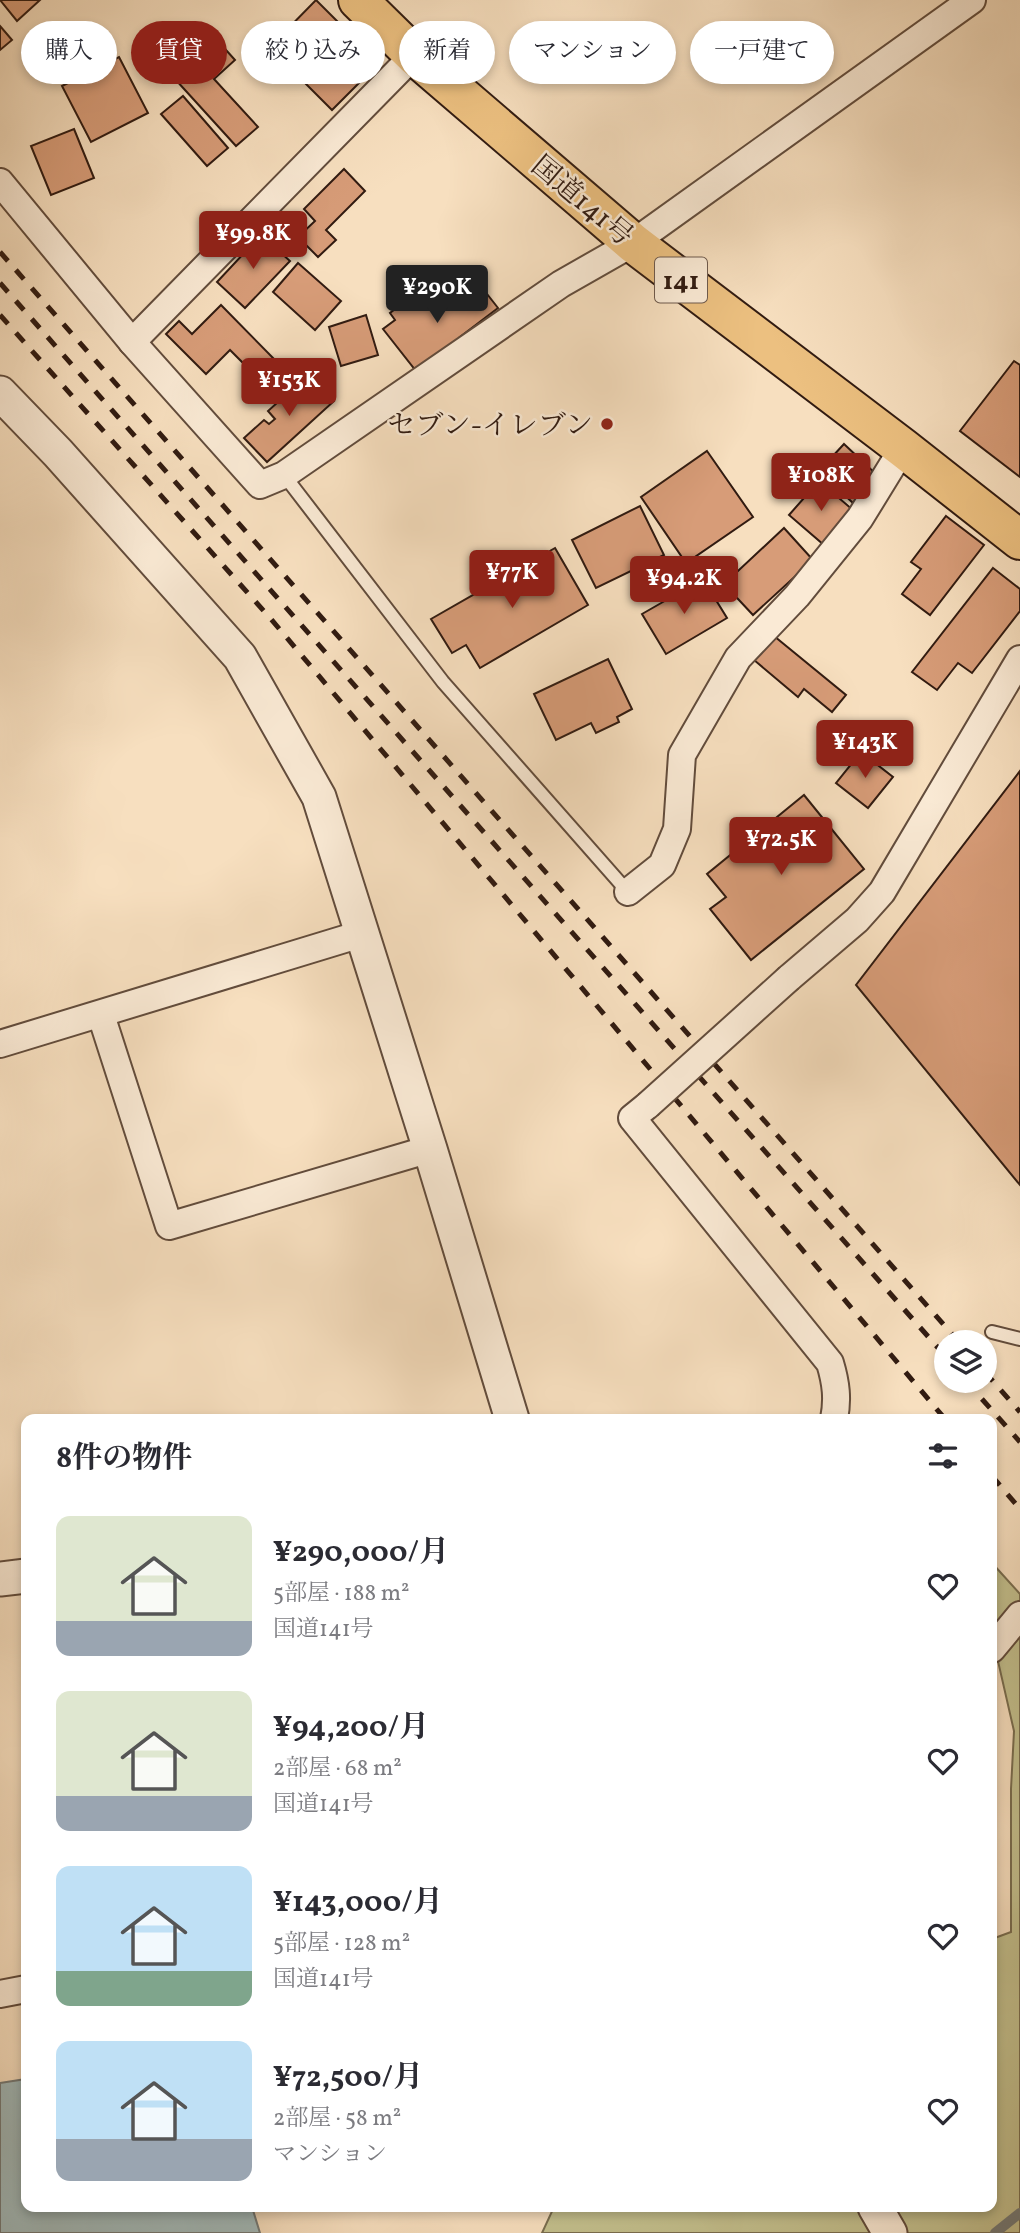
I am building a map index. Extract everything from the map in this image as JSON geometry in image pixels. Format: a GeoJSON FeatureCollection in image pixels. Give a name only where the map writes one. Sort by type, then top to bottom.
{"type":"FeatureCollection","features":[{"type":"Feature","properties":{"kind":"highway","name":"国道141号"},"geometry":{"type":"LineString","coordinates":[[358,0],[399,40]]}},
{"type":"Feature","properties":{"kind":"highway","name":"国道141号"},"geometry":{"type":"LineString","coordinates":[[448,84],[633,243],[1020,540]]}},
{"type":"Feature","properties":{"kind":"street"},"geometry":{"type":"LineString","coordinates":[[0,182],[132,342],[260,485],[284,475],[561,284],[633,243],[972,0]]}},
{"type":"Feature","properties":{"kind":"street"},"geometry":{"type":"LineString","coordinates":[[132,342],[399,70]]}},
{"type":"Feature","properties":{"kind":"street"},"geometry":{"type":"LineString","coordinates":[[0,393],[58,453],[240,657],[319,797],[510,1414]]}},
{"type":"Feature","properties":{"kind":"street"},"geometry":{"type":"LineString","coordinates":[[628,892],[662,865],[677,829],[682,755],[738,658],[797,596],[860,517],[903,448]]}},
{"type":"Feature","properties":{"kind":"street"},"geometry":{"type":"LineString","coordinates":[[835,1414],[836,1384],[830,1363],[632,1118],[857,920],[882,892],[1020,659]]}},
{"type":"Feature","properties":{"kind":"street"},"geometry":{"type":"LineString","coordinates":[[0,1044],[361,934]]}},
{"type":"Feature","properties":{"kind":"street"},"geometry":{"type":"LineString","coordinates":[[101,1014],[169,1226],[430,1149]]}},
{"type":"Feature","properties":{"kind":"street"},"geometry":{"type":"LineString","coordinates":[[0,1578],[21,1576]]}},
{"type":"Feature","properties":{"kind":"street"},"geometry":{"type":"LineString","coordinates":[[997,1642],[1020,1615]]}},
{"type":"Feature","properties":{"kind":"street"},"geometry":{"type":"LineString","coordinates":[[0,1994],[21,1990]]}},
{"type":"Feature","properties":{"kind":"street"},"geometry":{"type":"LineString","coordinates":[[878,2212],[890,2233]]}},
{"type":"Feature","properties":{"kind":"lane"},"geometry":{"type":"LineString","coordinates":[[284,475],[443,682],[628,892]]}},
{"type":"Feature","properties":{"kind":"lane"},"geometry":{"type":"LineString","coordinates":[[997,1333],[1020,1339]]}},
{"type":"Feature","properties":{"kind":"shaded area"},"geometry":{"type":"Polygon","coordinates":[[[997,1569],[1020,1594],[1020,2233],[542,2233],[552,2212],[997,2212],[997,1937],[1011,1932],[1011,1789],[1014,1731],[997,1657],[997,1569]]]}},
{"type":"Feature","properties":{"kind":"water"},"geometry":{"type":"Polygon","coordinates":[[[21,2080],[21,2212],[254,2212],[260,2233],[0,2233],[0,2083],[21,2080]]]}},
{"type":"Feature","properties":{"kind":"building"},"geometry":{"type":"Polygon","coordinates":[[[0,0],[40,0],[17,21],[0,0]]]}},
{"type":"Feature","properties":{"kind":"building"},"geometry":{"type":"Polygon","coordinates":[[[316,0],[337,21],[295,21],[316,0]]]}},
{"type":"Feature","properties":{"kind":"building"},"geometry":{"type":"Polygon","coordinates":[[[0,26],[12,40],[0,50],[0,26]]]}},
{"type":"Feature","properties":{"kind":"building"},"geometry":{"type":"Polygon","coordinates":[[[227,51],[235,60],[227,67],[227,51]]]}},
{"type":"Feature","properties":{"kind":"building"},"geometry":{"type":"Polygon","coordinates":[[[119,57],[148,113],[91,142],[62,86],[117,84],[119,57]]]}},
{"type":"Feature","properties":{"kind":"building"},"geometry":{"type":"Polygon","coordinates":[[[180,84],[219,84],[258,127],[236,146],[180,84]]]}},
{"type":"Feature","properties":{"kind":"building"},"geometry":{"type":"Polygon","coordinates":[[[306,84],[358,84],[332,110],[306,84]]]}},
{"type":"Feature","properties":{"kind":"building"},"geometry":{"type":"Polygon","coordinates":[[[183,96],[228,148],[207,166],[161,114],[183,96]]]}},
{"type":"Feature","properties":{"kind":"building"},"geometry":{"type":"Polygon","coordinates":[[[74,129],[94,178],[51,195],[31,146],[74,129]]]}},
{"type":"Feature","properties":{"kind":"building"},"geometry":{"type":"Polygon","coordinates":[[[344,169],[365,191],[326,230],[336,240],[318,257],[298,237],[315,221],[304,209],[344,169]]]}},
{"type":"Feature","properties":{"kind":"building"},"geometry":{"type":"Polygon","coordinates":[[[261,235],[290,261],[245,308],[217,282],[261,235]]]}},
{"type":"Feature","properties":{"kind":"building"},"geometry":{"type":"Polygon","coordinates":[[[298,263],[341,301],[315,330],[273,292],[298,263]]]}},
{"type":"Feature","properties":{"kind":"building"},"geometry":{"type":"Polygon","coordinates":[[[452,285],[462,298],[480,285],[498,308],[460,337],[464,343],[420,376],[383,329],[395,320],[390,313],[412,296],[421,308],[452,285]]]}},
{"type":"Feature","properties":{"kind":"building"},"geometry":{"type":"Polygon","coordinates":[[[221,305],[276,361],[258,378],[230,350],[206,374],[166,334],[179,321],[192,334],[221,305]]]}},
{"type":"Feature","properties":{"kind":"building"},"geometry":{"type":"Polygon","coordinates":[[[366,315],[378,355],[341,366],[329,327],[366,315]]]}},
{"type":"Feature","properties":{"kind":"building"},"geometry":{"type":"Polygon","coordinates":[[[1014,361],[1020,365],[1020,477],[960,431],[1014,361]]]}},
{"type":"Feature","properties":{"kind":"building"},"geometry":{"type":"Polygon","coordinates":[[[309,374],[334,401],[267,462],[244,438],[264,420],[269,424],[275,419],[268,411],[309,374]]]}},
{"type":"Feature","properties":{"kind":"building"},"geometry":{"type":"Polygon","coordinates":[[[844,444],[878,476],[853,503],[819,471],[844,444]]]}},
{"type":"Feature","properties":{"kind":"building"},"geometry":{"type":"Polygon","coordinates":[[[707,451],[753,517],[686,563],[641,497],[707,451]]]}},
{"type":"Feature","properties":{"kind":"building"},"geometry":{"type":"Polygon","coordinates":[[[819,481],[853,510],[824,545],[789,515],[819,481]]]}},
{"type":"Feature","properties":{"kind":"building"},"geometry":{"type":"Polygon","coordinates":[[[640,506],[664,555],[596,588],[572,540],[640,506]]]}},
{"type":"Feature","properties":{"kind":"building"},"geometry":{"type":"Polygon","coordinates":[[[946,516],[984,545],[930,615],[902,594],[921,569],[911,562],[946,516]]]}},
{"type":"Feature","properties":{"kind":"building"},"geometry":{"type":"Polygon","coordinates":[[[784,528],[813,560],[753,615],[724,584],[784,528]]]}},
{"type":"Feature","properties":{"kind":"building"},"geometry":{"type":"Polygon","coordinates":[[[555,548],[588,605],[480,668],[466,645],[452,653],[431,619],[555,548]]]}},
{"type":"Feature","properties":{"kind":"building"},"geometry":{"type":"Polygon","coordinates":[[[993,568],[1020,589],[1020,611],[972,673],[958,663],[937,690],[912,672],[993,568]]]}},
{"type":"Feature","properties":{"kind":"building"},"geometry":{"type":"Polygon","coordinates":[[[703,579],[727,618],[666,654],[642,614],[703,579]]]}},
{"type":"Feature","properties":{"kind":"building"},"geometry":{"type":"Polygon","coordinates":[[[774,636],[846,695],[832,712],[804,689],[798,697],[754,660],[774,636]]]}},
{"type":"Feature","properties":{"kind":"building"},"geometry":{"type":"Polygon","coordinates":[[[608,659],[632,709],[617,717],[619,722],[596,733],[591,723],[556,740],[534,694],[608,659]]]}},
{"type":"Feature","properties":{"kind":"building"},"geometry":{"type":"Polygon","coordinates":[[[861,752],[893,777],[868,808],[836,783],[861,752]]]}},
{"type":"Feature","properties":{"kind":"building"},"geometry":{"type":"Polygon","coordinates":[[[1020,771],[1020,1185],[856,985],[1020,771]]]}},
{"type":"Feature","properties":{"kind":"building"},"geometry":{"type":"Polygon","coordinates":[[[804,795],[864,869],[751,960],[710,909],[726,897],[707,874],[804,795]]]}},
{"type":"Feature","properties":{"kind":"waterway"},"geometry":{"type":"LineString","coordinates":[[995,2233],[1020,2213]]}},
{"type":"Feature","properties":{"kind":"railway"},"geometry":{"type":"LineString","coordinates":[[0,252],[948,1330]]}},
{"type":"Feature","properties":{"kind":"railway"},"geometry":{"type":"LineString","coordinates":[[0,283],[934,1343]]}},
{"type":"Feature","properties":{"kind":"railway"},"geometry":{"type":"LineString","coordinates":[[0,315],[271,619],[941,1414]]}},
{"type":"Feature","properties":{"kind":"railway"},"geometry":{"type":"LineString","coordinates":[[997,1386],[1020,1412]]}},
{"type":"Feature","properties":{"kind":"railway"},"geometry":{"type":"LineString","coordinates":[[977,1393],[995,1414]]}},
{"type":"Feature","properties":{"kind":"railway"},"geometry":{"type":"LineString","coordinates":[[997,1416],[1020,1442]]}},
{"type":"Feature","properties":{"kind":"railway"},"geometry":{"type":"LineString","coordinates":[[997,1482],[1020,1509]]}},
{"type":"Feature","properties":{"kind":"place","name":"セブン-イレブン"},"geometry":{"type":"Point","coordinates":[607,424]}}]}
